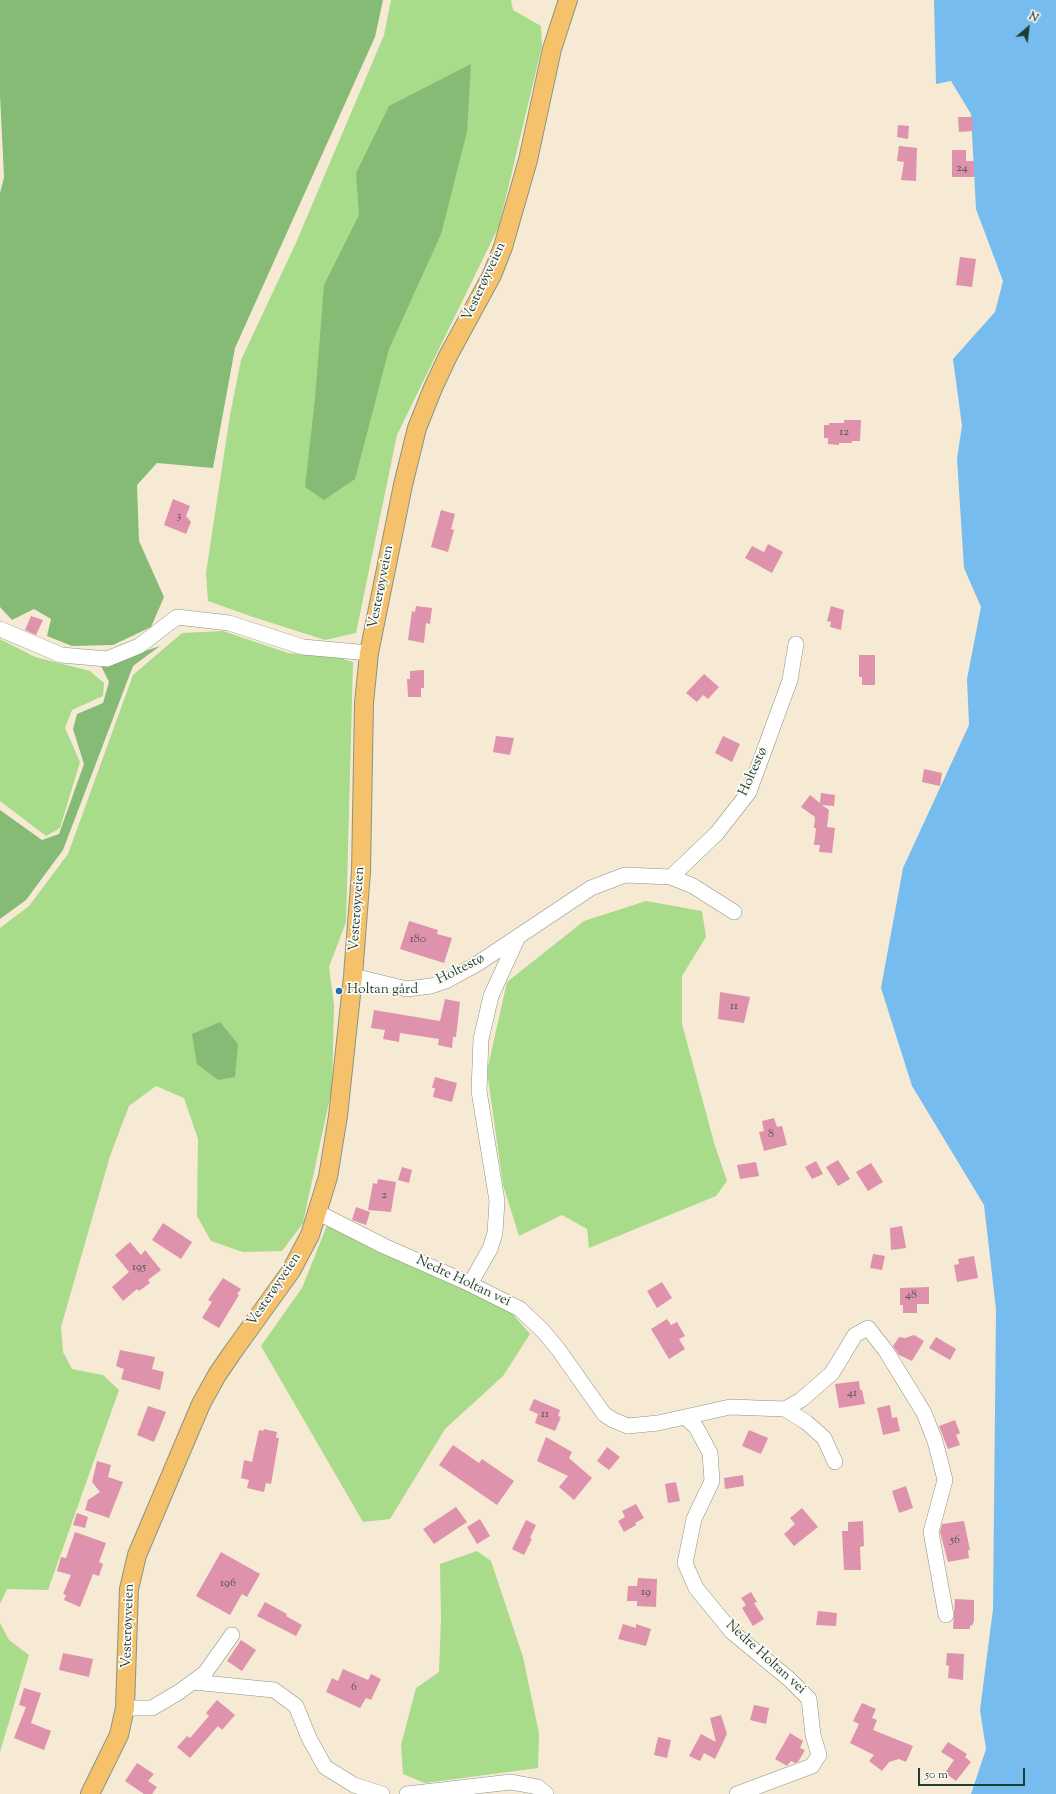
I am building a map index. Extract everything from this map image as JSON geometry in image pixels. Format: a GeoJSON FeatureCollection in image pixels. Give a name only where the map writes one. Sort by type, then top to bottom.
{"type":"FeatureCollection","features":[{"type":"Feature","properties":{"kind":"main road","name":"Vesterøyveien"},"geometry":{"type":"LineString","coordinates":[[90,1794],[119,1734],[125,1708],[129,1589],[137,1555],[201,1404],[217,1375],[291,1271],[310,1234],[328,1177],[336,1131],[353,976],[361,872],[364,703],[369,653],[403,485],[417,428],[448,356],[492,275],[503,247],[528,160],[552,49],[568,0]]}},
{"type":"Feature","properties":{"kind":"street"},"geometry":{"type":"LineString","coordinates":[[0,629],[61,655],[107,659],[139,646],[177,617],[229,623],[303,647],[369,653]]}},
{"type":"Feature","properties":{"kind":"street","name":"Holtestø"},"geometry":{"type":"LineString","coordinates":[[672,877],[717,833],[749,792],[790,680],[796,644]]}},
{"type":"Feature","properties":{"kind":"street","name":"Holtestø"},"geometry":{"type":"LineString","coordinates":[[353,976],[407,989],[431,986],[446,981],[477,964],[591,888],[625,874],[672,877],[693,886],[734,912]]}},
{"type":"Feature","properties":{"kind":"street","name":"Holtestø"},"geometry":{"type":"LineString","coordinates":[[470,1284],[490,1249],[495,1233],[497,1200],[479,1091],[481,1039],[491,996],[518,937]]}},
{"type":"Feature","properties":{"kind":"street","name":"Nedre Holtan vei"},"geometry":{"type":"LineString","coordinates":[[317,1212],[384,1246],[470,1284],[520,1309],[535,1323],[558,1349],[604,1414],[613,1420],[628,1426],[658,1423],[730,1407],[785,1409]]}},
{"type":"Feature","properties":{"kind":"street"},"geometry":{"type":"LineString","coordinates":[[835,1462],[824,1438],[806,1422],[785,1409],[801,1400],[832,1373],[856,1335],[868,1328],[886,1351],[924,1413],[937,1447],[945,1480],[931,1532],[946,1615]]}},
{"type":"Feature","properties":{"kind":"street","name":"Nedre Holtan vei"},"geometry":{"type":"LineString","coordinates":[[685,1417],[696,1427],[710,1453],[712,1481],[694,1519],[685,1563],[696,1588],[732,1632],[789,1679],[809,1699],[813,1735],[820,1755],[812,1766],[736,1794]]}},
{"type":"Feature","properties":{"kind":"street"},"geometry":{"type":"LineString","coordinates":[[125,1708],[152,1708],[193,1682],[205,1673],[232,1634]]}},
{"type":"Feature","properties":{"kind":"street"},"geometry":{"type":"LineString","coordinates":[[193,1682],[274,1690],[296,1706],[309,1738],[325,1767],[354,1785],[382,1794]]}},
{"type":"Feature","properties":{"kind":"street"},"geometry":{"type":"LineString","coordinates":[[406,1794],[511,1782],[538,1787],[546,1794]]}},
{"type":"Feature","properties":{"kind":"green space"},"geometry":{"type":"Polygon","coordinates":[[[0,0],[383,0],[375,37],[235,348],[213,468],[157,463],[137,485],[139,541],[164,597],[151,627],[113,645],[72,646],[47,636],[51,619],[34,609],[12,620],[0,607],[0,193],[4,177],[0,95],[0,0]]]}},
{"type":"Feature","properties":{"kind":"green space"},"geometry":{"type":"Polygon","coordinates":[[[391,0],[511,0],[513,10],[541,26],[542,46],[499,226],[397,435],[356,633],[325,640],[208,601],[206,573],[230,415],[241,360],[295,245],[384,35],[391,0]]]}},
{"type":"Feature","properties":{"kind":"green space"},"geometry":{"type":"Polygon","coordinates":[[[471,64],[467,132],[441,234],[389,349],[355,479],[324,500],[305,487],[315,399],[324,285],[359,215],[356,173],[389,106],[471,64]]]}},
{"type":"Feature","properties":{"kind":"green space"},"geometry":{"type":"Polygon","coordinates":[[[223,631],[288,653],[337,657],[353,662],[346,922],[329,967],[334,1005],[332,1088],[303,1223],[282,1251],[243,1252],[211,1241],[197,1216],[198,1139],[184,1098],[156,1086],[129,1106],[110,1156],[61,1327],[63,1352],[72,1369],[103,1375],[119,1390],[48,1590],[7,1589],[0,1604],[0,928],[29,906],[68,854],[133,675],[182,633],[223,631]]]}},
{"type":"Feature","properties":{"kind":"green space"},"geometry":{"type":"Polygon","coordinates":[[[0,639],[35,657],[90,671],[104,683],[103,696],[72,710],[65,728],[80,762],[60,828],[46,836],[0,801],[0,639]]]}},
{"type":"Feature","properties":{"kind":"green space"},"geometry":{"type":"Polygon","coordinates":[[[160,646],[133,666],[63,850],[26,900],[0,919],[0,810],[42,840],[59,834],[84,764],[73,729],[77,714],[103,703],[109,682],[101,666],[160,646]]]}},
{"type":"Feature","properties":{"kind":"green space"},"geometry":{"type":"Polygon","coordinates":[[[646,901],[702,911],[706,937],[682,976],[682,1024],[715,1146],[727,1181],[716,1196],[589,1248],[587,1229],[562,1215],[519,1236],[503,1185],[487,1071],[507,982],[584,921],[646,901]]]}},
{"type":"Feature","properties":{"kind":"green space"},"geometry":{"type":"Polygon","coordinates":[[[220,1022],[238,1044],[235,1077],[218,1080],[197,1064],[192,1034],[220,1022]]]}},
{"type":"Feature","properties":{"kind":"green space"},"geometry":{"type":"Polygon","coordinates":[[[328,1223],[510,1311],[530,1334],[503,1376],[445,1429],[390,1519],[363,1522],[261,1346],[302,1288],[328,1223]]]}},
{"type":"Feature","properties":{"kind":"green space"},"geometry":{"type":"Polygon","coordinates":[[[477,1551],[491,1561],[523,1657],[539,1733],[538,1768],[425,1783],[403,1774],[401,1745],[416,1688],[439,1672],[441,1618],[440,1564],[477,1551]]]}},
{"type":"Feature","properties":{"kind":"green space"},"geometry":{"type":"Polygon","coordinates":[[[0,1623],[9,1640],[29,1655],[0,1752],[0,1623]]]}},
{"type":"Feature","properties":{"kind":"water"},"geometry":{"type":"Polygon","coordinates":[[[934,0],[1056,0],[1056,1794],[971,1794],[986,1749],[980,1710],[993,1609],[996,1309],[984,1205],[912,1086],[881,988],[903,868],[969,725],[967,679],[981,607],[964,568],[957,458],[962,426],[953,359],[995,312],[1003,281],[976,209],[971,114],[951,81],[936,84],[934,0]]]}},
{"type":"Feature","properties":{"kind":"building"},"geometry":{"type":"Polygon","coordinates":[[[958,117],[972,117],[973,131],[959,132],[958,117]]]}},
{"type":"Feature","properties":{"kind":"building"},"geometry":{"type":"Polygon","coordinates":[[[898,125],[909,126],[908,139],[897,137],[898,125]]]}},
{"type":"Feature","properties":{"kind":"building"},"geometry":{"type":"Polygon","coordinates":[[[899,146],[917,148],[916,181],[901,180],[904,162],[897,161],[899,146]]]}},
{"type":"Feature","properties":{"kind":"building"},"geometry":{"type":"Polygon","coordinates":[[[952,150],[966,150],[966,161],[974,161],[974,177],[952,177],[952,150]]]}},
{"type":"Feature","properties":{"kind":"building"},"geometry":{"type":"Polygon","coordinates":[[[960,257],[976,259],[972,287],[956,285],[960,257]]]}},
{"type":"Feature","properties":{"kind":"building"},"geometry":{"type":"Polygon","coordinates":[[[844,420],[861,420],[860,441],[852,441],[852,443],[839,443],[839,445],[828,444],[828,438],[824,438],[824,425],[829,425],[829,423],[844,423],[844,420]]]}},
{"type":"Feature","properties":{"kind":"building"},"geometry":{"type":"Polygon","coordinates":[[[173,499],[190,506],[186,516],[191,522],[186,534],[164,525],[173,499]]]}},
{"type":"Feature","properties":{"kind":"building"},"geometry":{"type":"Polygon","coordinates":[[[441,510],[455,514],[451,529],[454,530],[448,552],[431,547],[441,510]]]}},
{"type":"Feature","properties":{"kind":"building"},"geometry":{"type":"Polygon","coordinates":[[[768,544],[783,552],[772,573],[745,558],[752,546],[764,552],[768,544]]]}},
{"type":"Feature","properties":{"kind":"building"},"geometry":{"type":"Polygon","coordinates":[[[416,606],[432,608],[430,624],[426,623],[424,643],[408,640],[412,611],[415,612],[416,606]]]}},
{"type":"Feature","properties":{"kind":"building"},"geometry":{"type":"Polygon","coordinates":[[[831,606],[844,610],[841,630],[830,627],[831,622],[827,621],[831,606]]]}},
{"type":"Feature","properties":{"kind":"building"},"geometry":{"type":"Polygon","coordinates":[[[31,616],[43,620],[36,635],[25,630],[31,616]]]}},
{"type":"Feature","properties":{"kind":"building"},"geometry":{"type":"Polygon","coordinates":[[[859,655],[875,655],[875,685],[862,685],[862,677],[859,677],[859,655]]]}},
{"type":"Feature","properties":{"kind":"building"},"geometry":{"type":"Polygon","coordinates":[[[424,670],[424,688],[421,688],[421,697],[408,697],[407,679],[410,679],[410,671],[424,670]]]}},
{"type":"Feature","properties":{"kind":"building"},"geometry":{"type":"Polygon","coordinates":[[[704,674],[719,687],[708,699],[703,695],[697,702],[686,693],[704,674]]]}},
{"type":"Feature","properties":{"kind":"building"},"geometry":{"type":"Polygon","coordinates":[[[496,736],[514,738],[510,755],[493,752],[496,736]]]}},
{"type":"Feature","properties":{"kind":"building"},"geometry":{"type":"Polygon","coordinates":[[[723,736],[740,744],[732,762],[715,753],[723,736]]]}},
{"type":"Feature","properties":{"kind":"building"},"geometry":{"type":"Polygon","coordinates":[[[924,769],[942,773],[940,786],[922,782],[924,769]]]}},
{"type":"Feature","properties":{"kind":"building"},"geometry":{"type":"Polygon","coordinates":[[[821,793],[835,795],[834,806],[822,805],[829,810],[827,827],[835,828],[832,853],[819,852],[820,845],[814,845],[816,828],[814,828],[815,817],[801,807],[810,795],[820,803],[821,793]]]}},
{"type":"Feature","properties":{"kind":"building"},"geometry":{"type":"Polygon","coordinates":[[[409,921],[438,930],[437,934],[452,938],[444,963],[400,949],[409,921]]]}},
{"type":"Feature","properties":{"kind":"building"},"geometry":{"type":"Polygon","coordinates":[[[720,992],[750,997],[744,1023],[718,1019],[720,992]]]}},
{"type":"Feature","properties":{"kind":"building"},"geometry":{"type":"Polygon","coordinates":[[[445,999],[460,1002],[456,1037],[453,1037],[452,1048],[438,1045],[439,1039],[400,1033],[399,1042],[383,1039],[385,1030],[371,1028],[374,1010],[440,1021],[445,999]]]}},
{"type":"Feature","properties":{"kind":"building"},"geometry":{"type":"Polygon","coordinates":[[[435,1077],[457,1083],[452,1102],[433,1097],[435,1088],[432,1088],[435,1077]]]}},
{"type":"Feature","properties":{"kind":"building"},"geometry":{"type":"Polygon","coordinates":[[[774,1118],[777,1127],[782,1126],[787,1145],[764,1151],[759,1132],[764,1131],[762,1121],[774,1118]]]}},
{"type":"Feature","properties":{"kind":"building"},"geometry":{"type":"Polygon","coordinates":[[[838,1160],[850,1179],[838,1186],[826,1167],[838,1160]]]}},
{"type":"Feature","properties":{"kind":"building"},"geometry":{"type":"Polygon","coordinates":[[[816,1161],[823,1174],[812,1179],[805,1167],[816,1161]]]}},
{"type":"Feature","properties":{"kind":"building"},"geometry":{"type":"Polygon","coordinates":[[[756,1162],[759,1176],[740,1179],[737,1165],[756,1162]]]}},
{"type":"Feature","properties":{"kind":"building"},"geometry":{"type":"Polygon","coordinates":[[[871,1163],[883,1182],[868,1191],[856,1172],[871,1163]]]}},
{"type":"Feature","properties":{"kind":"building"},"geometry":{"type":"Polygon","coordinates":[[[402,1167],[412,1170],[409,1183],[398,1180],[402,1167]]]}},
{"type":"Feature","properties":{"kind":"building"},"geometry":{"type":"Polygon","coordinates":[[[378,1179],[396,1182],[391,1212],[368,1210],[373,1183],[377,1184],[378,1179]]]}},
{"type":"Feature","properties":{"kind":"building"},"geometry":{"type":"Polygon","coordinates":[[[356,1207],[370,1212],[366,1225],[352,1220],[356,1207]]]}},
{"type":"Feature","properties":{"kind":"building"},"geometry":{"type":"Polygon","coordinates":[[[163,1223],[192,1242],[181,1259],[152,1240],[163,1223]]]}},
{"type":"Feature","properties":{"kind":"building"},"geometry":{"type":"Polygon","coordinates":[[[902,1226],[906,1248],[891,1250],[890,1228],[902,1226]]]}},
{"type":"Feature","properties":{"kind":"building"},"geometry":{"type":"Polygon","coordinates":[[[130,1242],[141,1255],[145,1250],[161,1270],[148,1280],[150,1283],[139,1291],[137,1289],[123,1301],[112,1287],[129,1272],[115,1255],[130,1242]]]}},
{"type":"Feature","properties":{"kind":"building"},"geometry":{"type":"Polygon","coordinates":[[[873,1254],[885,1256],[882,1270],[870,1268],[873,1254]]]}},
{"type":"Feature","properties":{"kind":"building"},"geometry":{"type":"Polygon","coordinates":[[[974,1256],[978,1278],[957,1282],[954,1265],[959,1264],[958,1259],[974,1256]]]}},
{"type":"Feature","properties":{"kind":"building"},"geometry":{"type":"Polygon","coordinates":[[[223,1278],[241,1289],[237,1294],[239,1295],[219,1328],[202,1318],[212,1302],[208,1300],[223,1278]]]}},
{"type":"Feature","properties":{"kind":"building"},"geometry":{"type":"Polygon","coordinates":[[[662,1282],[672,1298],[657,1308],[647,1291],[662,1282]]]}},
{"type":"Feature","properties":{"kind":"building"},"geometry":{"type":"Polygon","coordinates":[[[929,1287],[929,1304],[917,1304],[917,1313],[903,1313],[903,1305],[900,1305],[900,1288],[929,1287]]]}},
{"type":"Feature","properties":{"kind":"building"},"geometry":{"type":"Polygon","coordinates":[[[667,1319],[671,1325],[677,1322],[685,1336],[679,1339],[685,1349],[669,1359],[651,1329],[667,1319]]]}},
{"type":"Feature","properties":{"kind":"building"},"geometry":{"type":"Polygon","coordinates":[[[914,1335],[924,1341],[912,1361],[899,1355],[893,1346],[899,1337],[905,1338],[914,1335]]]}},
{"type":"Feature","properties":{"kind":"building"},"geometry":{"type":"Polygon","coordinates":[[[936,1337],[956,1349],[950,1360],[929,1348],[936,1337]]]}},
{"type":"Feature","properties":{"kind":"building"},"geometry":{"type":"Polygon","coordinates":[[[120,1350],[155,1357],[152,1369],[164,1372],[160,1390],[121,1379],[124,1369],[116,1366],[120,1350]]]}},
{"type":"Feature","properties":{"kind":"building"},"geometry":{"type":"Polygon","coordinates":[[[859,1381],[860,1390],[862,1390],[865,1404],[839,1408],[835,1384],[859,1381]]]}},
{"type":"Feature","properties":{"kind":"building"},"geometry":{"type":"Polygon","coordinates":[[[534,1399],[560,1410],[558,1416],[561,1417],[555,1431],[535,1423],[538,1414],[529,1410],[534,1399]]]}},
{"type":"Feature","properties":{"kind":"building"},"geometry":{"type":"Polygon","coordinates":[[[890,1405],[892,1418],[897,1417],[900,1431],[883,1435],[877,1408],[890,1405]]]}},
{"type":"Feature","properties":{"kind":"building"},"geometry":{"type":"Polygon","coordinates":[[[148,1406],[166,1412],[154,1442],[137,1435],[148,1406]]]}},
{"type":"Feature","properties":{"kind":"building"},"geometry":{"type":"Polygon","coordinates":[[[955,1420],[960,1433],[956,1435],[960,1445],[948,1449],[939,1426],[955,1420]]]}},
{"type":"Feature","properties":{"kind":"building"},"geometry":{"type":"Polygon","coordinates":[[[264,1429],[277,1432],[276,1438],[279,1438],[271,1484],[266,1483],[264,1492],[247,1488],[249,1480],[241,1478],[244,1460],[252,1462],[259,1430],[263,1431],[264,1429]]]}},
{"type":"Feature","properties":{"kind":"building"},"geometry":{"type":"Polygon","coordinates":[[[749,1430],[768,1438],[761,1454],[742,1446],[749,1430]]]}},
{"type":"Feature","properties":{"kind":"building"},"geometry":{"type":"Polygon","coordinates":[[[546,1437],[572,1452],[569,1458],[592,1478],[574,1500],[559,1487],[568,1476],[537,1461],[546,1437]]]}},
{"type":"Feature","properties":{"kind":"building"},"geometry":{"type":"Polygon","coordinates":[[[453,1445],[479,1463],[482,1459],[514,1481],[497,1505],[439,1465],[453,1445]]]}},
{"type":"Feature","properties":{"kind":"building"},"geometry":{"type":"Polygon","coordinates":[[[607,1447],[620,1457],[609,1470],[597,1461],[607,1447]]]}},
{"type":"Feature","properties":{"kind":"building"},"geometry":{"type":"Polygon","coordinates":[[[97,1461],[111,1465],[108,1477],[123,1482],[109,1518],[85,1510],[88,1500],[100,1492],[92,1482],[97,1461]]]}},
{"type":"Feature","properties":{"kind":"building"},"geometry":{"type":"Polygon","coordinates":[[[743,1475],[744,1486],[725,1489],[724,1478],[743,1475]]]}},
{"type":"Feature","properties":{"kind":"building"},"geometry":{"type":"Polygon","coordinates":[[[676,1482],[680,1501],[668,1503],[665,1484],[676,1482]]]}},
{"type":"Feature","properties":{"kind":"building"},"geometry":{"type":"Polygon","coordinates":[[[906,1486],[913,1508],[899,1513],[892,1491],[906,1486]]]}},
{"type":"Feature","properties":{"kind":"building"},"geometry":{"type":"Polygon","coordinates":[[[636,1504],[644,1518],[624,1532],[618,1521],[625,1517],[622,1511],[636,1504]]]}},
{"type":"Feature","properties":{"kind":"building"},"geometry":{"type":"Polygon","coordinates":[[[456,1507],[467,1522],[434,1544],[423,1529],[456,1507]]]}},
{"type":"Feature","properties":{"kind":"building"},"geometry":{"type":"Polygon","coordinates":[[[802,1508],[818,1527],[794,1546],[784,1534],[795,1524],[790,1518],[802,1508]]]}},
{"type":"Feature","properties":{"kind":"building"},"geometry":{"type":"Polygon","coordinates":[[[77,1513],[88,1517],[85,1528],[73,1525],[77,1513]]]}},
{"type":"Feature","properties":{"kind":"building"},"geometry":{"type":"Polygon","coordinates":[[[480,1519],[490,1536],[477,1544],[467,1527],[480,1519]]]}},
{"type":"Feature","properties":{"kind":"building"},"geometry":{"type":"Polygon","coordinates":[[[526,1520],[536,1525],[530,1538],[532,1539],[524,1555],[512,1549],[526,1520]]]}},
{"type":"Feature","properties":{"kind":"building"},"geometry":{"type":"Polygon","coordinates":[[[863,1521],[864,1546],[860,1547],[861,1570],[844,1570],[842,1531],[848,1531],[848,1522],[863,1521]]]}},
{"type":"Feature","properties":{"kind":"building"},"geometry":{"type":"Polygon","coordinates":[[[964,1521],[970,1550],[968,1550],[969,1558],[948,1562],[940,1532],[942,1524],[964,1521]]]}},
{"type":"Feature","properties":{"kind":"building"},"geometry":{"type":"Polygon","coordinates":[[[75,1532],[106,1543],[99,1562],[103,1564],[99,1576],[93,1574],[80,1607],[64,1600],[66,1595],[63,1594],[71,1575],[57,1571],[61,1557],[66,1558],[75,1532]]]}},
{"type":"Feature","properties":{"kind":"building"},"geometry":{"type":"Polygon","coordinates":[[[221,1552],[260,1574],[247,1597],[242,1594],[230,1615],[196,1596],[221,1552]]]}},
{"type":"Feature","properties":{"kind":"building"},"geometry":{"type":"Polygon","coordinates":[[[638,1578],[657,1579],[656,1607],[637,1606],[637,1601],[627,1601],[628,1586],[637,1586],[638,1578]]]}},
{"type":"Feature","properties":{"kind":"building"},"geometry":{"type":"Polygon","coordinates":[[[751,1592],[757,1602],[754,1603],[764,1619],[753,1626],[742,1608],[746,1605],[741,1598],[751,1592]]]}},
{"type":"Feature","properties":{"kind":"building"},"geometry":{"type":"Polygon","coordinates":[[[955,1599],[974,1600],[974,1621],[972,1626],[970,1625],[970,1629],[953,1629],[955,1599]]]}},
{"type":"Feature","properties":{"kind":"building"},"geometry":{"type":"Polygon","coordinates":[[[265,1602],[287,1614],[286,1616],[302,1625],[296,1636],[257,1616],[265,1602]]]}},
{"type":"Feature","properties":{"kind":"building"},"geometry":{"type":"Polygon","coordinates":[[[818,1611],[837,1613],[836,1626],[816,1625],[818,1611]]]}},
{"type":"Feature","properties":{"kind":"building"},"geometry":{"type":"Polygon","coordinates":[[[623,1624],[636,1628],[636,1624],[651,1629],[646,1646],[618,1639],[623,1624]]]}},
{"type":"Feature","properties":{"kind":"building"},"geometry":{"type":"Polygon","coordinates":[[[241,1640],[256,1650],[242,1671],[227,1661],[241,1640]]]}},
{"type":"Feature","properties":{"kind":"building"},"geometry":{"type":"Polygon","coordinates":[[[63,1653],[93,1659],[89,1677],[59,1670],[63,1653]]]}},
{"type":"Feature","properties":{"kind":"building"},"geometry":{"type":"Polygon","coordinates":[[[947,1653],[964,1654],[963,1680],[948,1678],[949,1666],[946,1665],[947,1653]]]}},
{"type":"Feature","properties":{"kind":"building"},"geometry":{"type":"Polygon","coordinates":[[[343,1669],[368,1680],[371,1674],[381,1679],[371,1700],[366,1698],[360,1708],[326,1692],[332,1678],[338,1681],[343,1669]]]}},
{"type":"Feature","properties":{"kind":"building"},"geometry":{"type":"Polygon","coordinates":[[[24,1688],[41,1693],[31,1723],[51,1731],[44,1750],[14,1738],[26,1707],[19,1705],[24,1688]]]}},
{"type":"Feature","properties":{"kind":"building"},"geometry":{"type":"Polygon","coordinates":[[[217,1700],[235,1715],[222,1730],[218,1726],[190,1758],[177,1747],[187,1736],[190,1738],[209,1716],[206,1713],[217,1700]]]}},
{"type":"Feature","properties":{"kind":"building"},"geometry":{"type":"Polygon","coordinates":[[[862,1703],[876,1709],[872,1718],[877,1720],[873,1730],[913,1746],[906,1762],[899,1759],[889,1762],[882,1771],[869,1761],[874,1755],[850,1743],[859,1724],[853,1721],[862,1703]]]}},
{"type":"Feature","properties":{"kind":"building"},"geometry":{"type":"Polygon","coordinates":[[[754,1705],[769,1708],[766,1724],[750,1720],[754,1705]]]}},
{"type":"Feature","properties":{"kind":"building"},"geometry":{"type":"Polygon","coordinates":[[[721,1715],[727,1734],[715,1759],[704,1753],[700,1761],[689,1756],[701,1734],[716,1742],[710,1718],[721,1715]]]}},
{"type":"Feature","properties":{"kind":"building"},"geometry":{"type":"Polygon","coordinates":[[[790,1733],[803,1741],[800,1748],[805,1750],[798,1762],[795,1763],[791,1761],[787,1766],[775,1759],[790,1733]]]}},
{"type":"Feature","properties":{"kind":"building"},"geometry":{"type":"Polygon","coordinates":[[[658,1737],[671,1740],[667,1758],[654,1755],[658,1737]]]}},
{"type":"Feature","properties":{"kind":"building"},"geometry":{"type":"Polygon","coordinates":[[[948,1742],[967,1754],[965,1757],[971,1762],[956,1781],[945,1773],[954,1760],[941,1752],[948,1742]]]}},
{"type":"Feature","properties":{"kind":"building"},"geometry":{"type":"Polygon","coordinates":[[[137,1763],[154,1774],[148,1781],[157,1787],[152,1794],[144,1794],[125,1781],[137,1763]]]}},
{"type":"Feature","properties":{"kind":"place","name":"Holtan gård"},"geometry":{"type":"Point","coordinates":[339,991]}}]}
